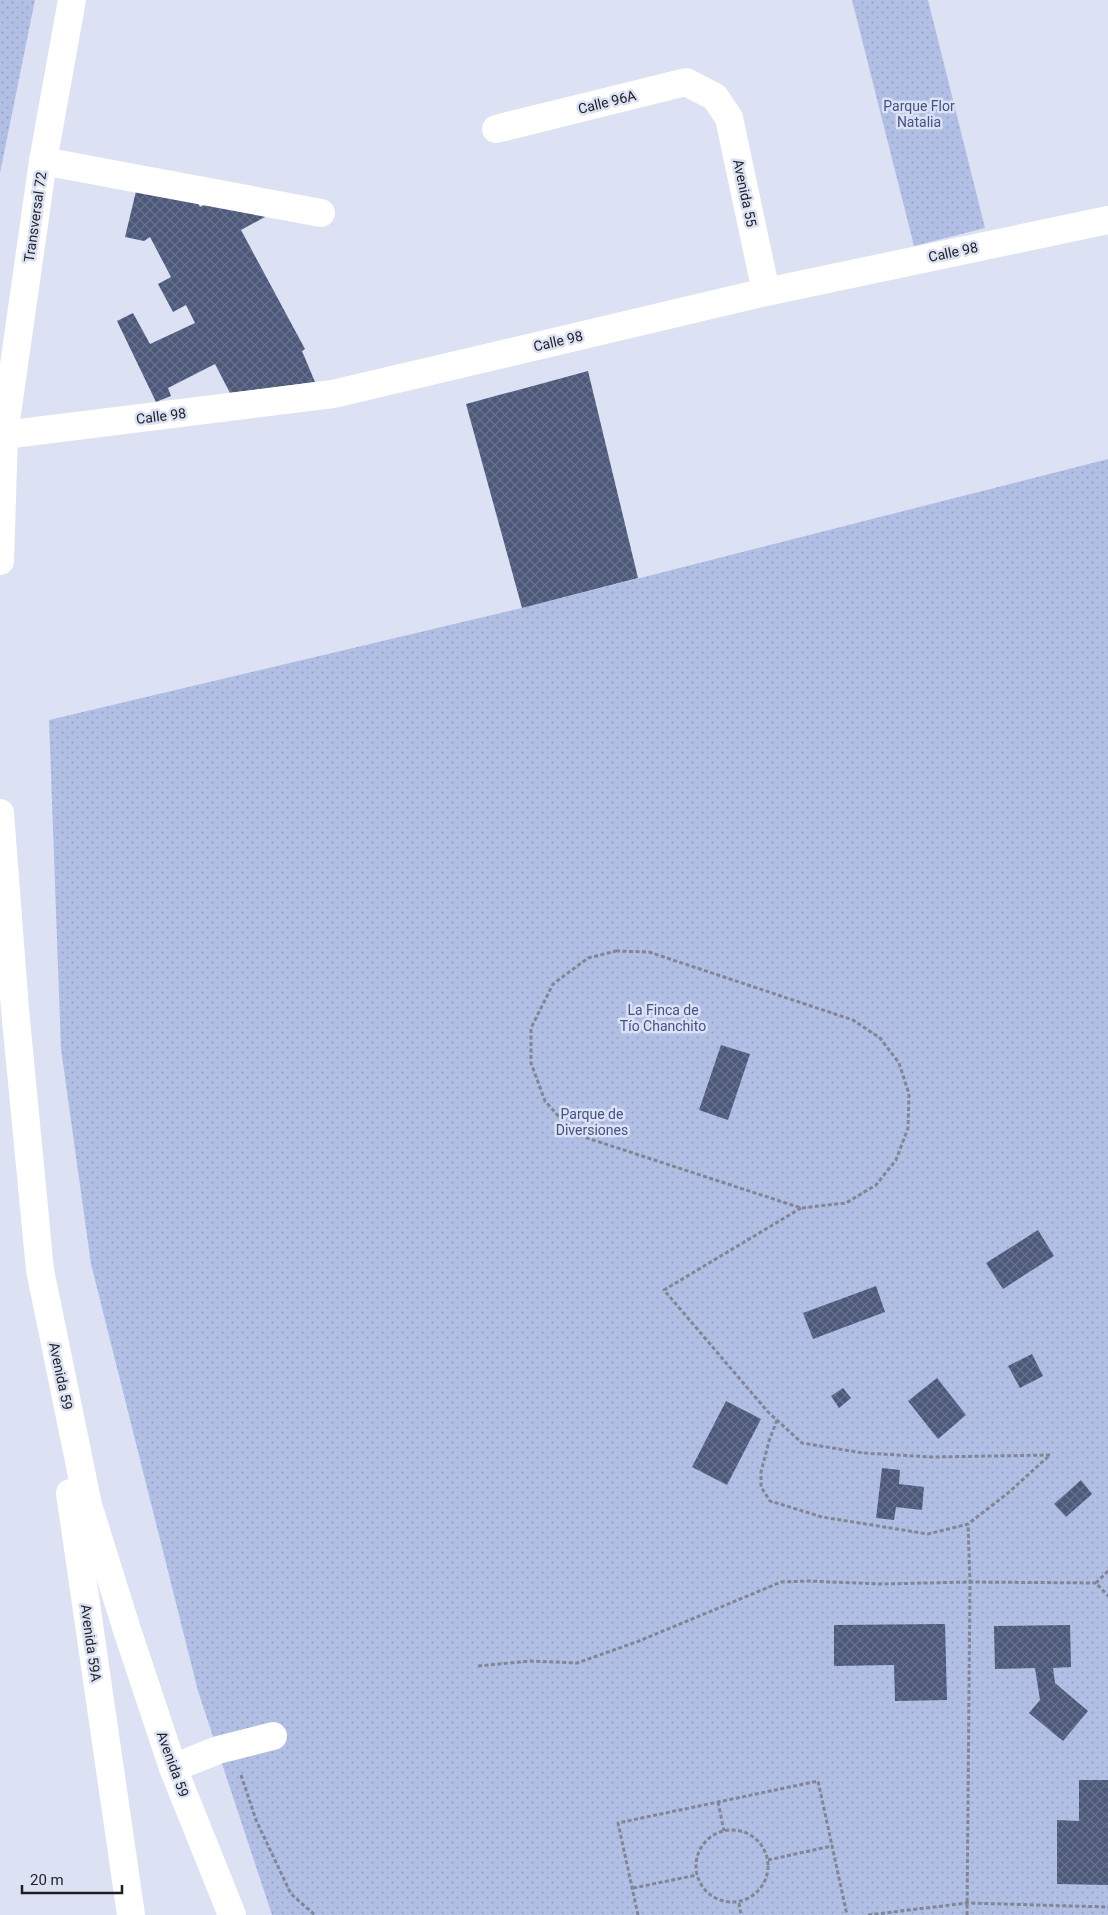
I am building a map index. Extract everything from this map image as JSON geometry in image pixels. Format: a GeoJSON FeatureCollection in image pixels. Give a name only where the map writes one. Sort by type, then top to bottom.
{"type":"FeatureCollection","features":[{"type":"Feature","properties":{"kind":"street","name":"Transversal 72"},"geometry":{"type":"LineString","coordinates":[[4,435],[43,161],[72,0]]}},
{"type":"Feature","properties":{"kind":"street","name":"Calle 96A"},"geometry":{"type":"LineString","coordinates":[[496,129],[686,82],[715,97]]}},
{"type":"Feature","properties":{"kind":"street","name":"Avenida 55"},"geometry":{"type":"LineString","coordinates":[[715,97],[729,118],[766,292]]}},
{"type":"Feature","properties":{"kind":"street"},"geometry":{"type":"LineString","coordinates":[[43,161],[321,213]]}},
{"type":"Feature","properties":{"kind":"street","name":"Calle 98"},"geometry":{"type":"LineString","coordinates":[[4,435],[333,394],[766,292],[1108,220]]}},
{"type":"Feature","properties":{"kind":"street"},"geometry":{"type":"LineString","coordinates":[[0,561],[4,435]]}},
{"type":"Feature","properties":{"kind":"street","name":"Avenida 59"},"geometry":{"type":"LineString","coordinates":[[0,813],[15,1009],[40,1270],[88,1505],[173,1768],[232,1915]]}},
{"type":"Feature","properties":{"kind":"street","name":"Avenida 59A"},"geometry":{"type":"LineString","coordinates":[[60,1370],[70,1498],[131,1915]]}},
{"type":"Feature","properties":{"kind":"street"},"geometry":{"type":"LineString","coordinates":[[173,1768],[218,1750],[273,1736]]}},
{"type":"Feature","properties":{"kind":"path"},"geometry":{"type":"LineString","coordinates":[[777,1420],[761,1472],[761,1488],[770,1501],[822,1517],[928,1534],[968,1524],[1008,1493],[1051,1455],[933,1457],[863,1453],[802,1443],[777,1420],[768,1412],[664,1290],[801,1208],[846,1203],[876,1186],[896,1160],[908,1128],[909,1094],[898,1063],[880,1038],[853,1020],[649,952],[616,951],[588,958],[552,984],[531,1028],[531,1063],[545,1101],[569,1128],[584,1137],[801,1208]]}},
{"type":"Feature","properties":{"kind":"path"},"geometry":{"type":"LineString","coordinates":[[967,1915],[970,1582],[968,1524]]}},
{"type":"Feature","properties":{"kind":"path"},"geometry":{"type":"LineString","coordinates":[[478,1666],[530,1661],[578,1663],[640,1641],[781,1582],[881,1584],[970,1582],[1096,1583],[1108,1571]]}},
{"type":"Feature","properties":{"kind":"path"},"geometry":{"type":"LineString","coordinates":[[1096,1583],[1108,1596]]}},
{"type":"Feature","properties":{"kind":"path"},"geometry":{"type":"LineString","coordinates":[[232,1746],[256,1820],[291,1894],[315,1915]]}},
{"type":"Feature","properties":{"kind":"path"},"geometry":{"type":"LineString","coordinates":[[638,1915],[618,1823],[818,1780],[847,1915]]}},
{"type":"Feature","properties":{"kind":"path"},"geometry":{"type":"LineString","coordinates":[[718,1802],[724,1831]]}},
{"type":"Feature","properties":{"kind":"path"},"geometry":{"type":"LineString","coordinates":[[724,1831],[744,1832],[755,1839],[764,1849],[768,1860],[768,1874],[763,1885],[755,1894],[739,1902],[729,1903],[717,1900],[702,1888],[697,1875],[696,1865],[699,1851],[707,1840],[724,1831]]}},
{"type":"Feature","properties":{"kind":"path"},"geometry":{"type":"LineString","coordinates":[[768,1860],[832,1846]]}},
{"type":"Feature","properties":{"kind":"path"},"geometry":{"type":"LineString","coordinates":[[633,1888],[697,1875]]}},
{"type":"Feature","properties":{"kind":"path"},"geometry":{"type":"LineString","coordinates":[[739,1902],[741,1915]]}},
{"type":"Feature","properties":{"kind":"path"},"geometry":{"type":"LineString","coordinates":[[868,1915],[967,1902],[1108,1907]]}},
{"type":"Feature","properties":{"kind":"green space"},"geometry":{"type":"Polygon","coordinates":[[[0,0],[35,0],[0,173],[0,0]]]}},
{"type":"Feature","properties":{"kind":"green space","name":"Parque Flor Natalia"},"geometry":{"type":"Polygon","coordinates":[[[852,0],[928,0],[985,228],[914,246],[852,0]]]}},
{"type":"Feature","properties":{"kind":"green space","name":"Parque de Diversiones"},"geometry":{"type":"Polygon","coordinates":[[[1108,459],[1108,1915],[272,1915],[198,1691],[91,1264],[61,1049],[49,720],[522,608],[1108,459]]]}},
{"type":"Feature","properties":{"kind":"building"},"geometry":{"type":"Polygon","coordinates":[[[138,183],[191,191],[200,207],[218,198],[274,212],[241,230],[305,349],[302,351],[315,382],[230,393],[215,364],[168,388],[171,396],[156,402],[117,321],[133,313],[150,344],[195,323],[186,305],[173,312],[158,284],[171,277],[150,237],[144,241],[125,237],[138,183]]]}},
{"type":"Feature","properties":{"kind":"building"},"geometry":{"type":"Polygon","coordinates":[[[588,371],[638,578],[522,608],[466,404],[588,371]]]}},
{"type":"Feature","properties":{"kind":"building"},"geometry":{"type":"Polygon","coordinates":[[[721,1045],[750,1054],[728,1120],[699,1110],[721,1045]]]}},
{"type":"Feature","properties":{"kind":"building"},"geometry":{"type":"Polygon","coordinates":[[[1038,1230],[1054,1256],[1003,1289],[986,1263],[1038,1230]]]}},
{"type":"Feature","properties":{"kind":"building"},"geometry":{"type":"Polygon","coordinates":[[[876,1286],[885,1312],[813,1339],[803,1313],[876,1286]]]}},
{"type":"Feature","properties":{"kind":"building"},"geometry":{"type":"Polygon","coordinates":[[[1032,1354],[1043,1376],[1020,1388],[1008,1366],[1032,1354]]]}},
{"type":"Feature","properties":{"kind":"building"},"geometry":{"type":"Polygon","coordinates":[[[937,1378],[966,1415],[938,1439],[908,1401],[937,1378]]]}},
{"type":"Feature","properties":{"kind":"building"},"geometry":{"type":"Polygon","coordinates":[[[843,1388],[851,1398],[839,1408],[831,1396],[843,1388]]]}},
{"type":"Feature","properties":{"kind":"building"},"geometry":{"type":"Polygon","coordinates":[[[726,1401],[761,1419],[727,1485],[692,1467],[726,1401]]]}},
{"type":"Feature","properties":{"kind":"building"},"geometry":{"type":"Polygon","coordinates":[[[882,1468],[900,1470],[899,1484],[924,1487],[922,1510],[896,1507],[894,1520],[876,1518],[882,1468]]]}},
{"type":"Feature","properties":{"kind":"building"},"geometry":{"type":"Polygon","coordinates":[[[1081,1480],[1092,1494],[1066,1517],[1054,1504],[1081,1480]]]}},
{"type":"Feature","properties":{"kind":"building"},"geometry":{"type":"Polygon","coordinates":[[[945,1624],[947,1700],[895,1701],[894,1665],[834,1666],[834,1625],[945,1624]]]}},
{"type":"Feature","properties":{"kind":"building"},"geometry":{"type":"Polygon","coordinates":[[[1070,1625],[1071,1667],[1053,1668],[1055,1683],[1088,1711],[1063,1741],[1029,1713],[1040,1700],[1035,1668],[995,1669],[994,1626],[1070,1625]]]}},
{"type":"Feature","properties":{"kind":"building"},"geometry":{"type":"Polygon","coordinates":[[[1079,1780],[1108,1780],[1108,1885],[1057,1884],[1057,1820],[1079,1821],[1079,1780]]]}},
{"type":"Feature","properties":{"kind":"park label","name":"La Finca de Tío Chanchito"},"geometry":{"type":"Point","coordinates":[663,1018]}}]}
